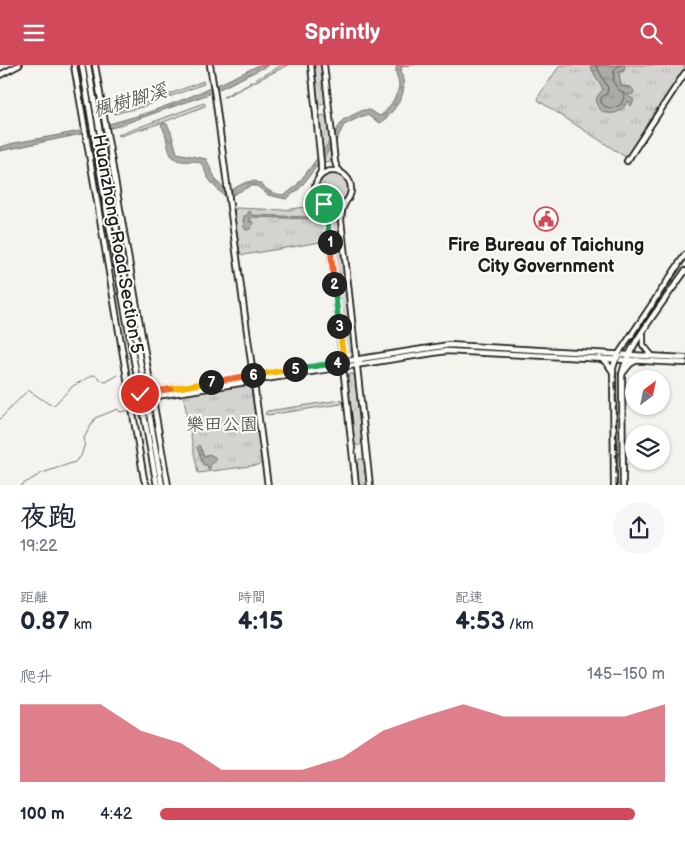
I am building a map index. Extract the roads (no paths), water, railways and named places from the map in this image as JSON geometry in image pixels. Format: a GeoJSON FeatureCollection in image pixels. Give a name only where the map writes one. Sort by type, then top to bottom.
{"type":"FeatureCollection","features":[{"type":"Feature","properties":{"kind":"street"},"geometry":{"type":"LineString","coordinates":[[0,75],[19,65]]}},
{"type":"Feature","properties":{"kind":"street","name":"Huanzhong Road Section 5"},"geometry":{"type":"LineString","coordinates":[[74,65],[144,479],[147,485]]}},
{"type":"Feature","properties":{"kind":"street","name":"Huanzhong Road Section 5"},"geometry":{"type":"LineString","coordinates":[[82,65],[99,135],[168,485]]}},
{"type":"Feature","properties":{"kind":"street","name":"Huanzhong Road Section 5"},"geometry":{"type":"LineString","coordinates":[[88,65],[95,123],[93,136],[158,485]]}},
{"type":"Feature","properties":{"kind":"street","name":"Huanzhong Road Section 5"},"geometry":{"type":"LineString","coordinates":[[95,65],[108,134],[162,485]]}},
{"type":"Feature","properties":{"kind":"street"},"geometry":{"type":"LineString","coordinates":[[210,65],[216,96],[268,485]]}},
{"type":"Feature","properties":{"kind":"street"},"geometry":{"type":"LineString","coordinates":[[311,65],[321,163],[321,172],[315,184],[314,192],[326,212],[328,222],[356,485]]}},
{"type":"Feature","properties":{"kind":"street"},"geometry":{"type":"LineString","coordinates":[[324,65],[336,166],[349,180],[352,187],[350,196],[342,210],[341,220],[370,485]]}},
{"type":"Feature","properties":{"kind":"street"},"geometry":{"type":"LineString","coordinates":[[627,161],[685,73]]}},
{"type":"Feature","properties":{"kind":"street"},"geometry":{"type":"LineString","coordinates":[[319,176],[329,171],[344,174]]}},
{"type":"Feature","properties":{"kind":"street"},"geometry":{"type":"LineString","coordinates":[[322,204],[337,207],[345,203]]}},
{"type":"Feature","properties":{"kind":"street"},"geometry":{"type":"LineString","coordinates":[[614,485],[613,373],[617,356],[685,255]]}},
{"type":"Feature","properties":{"kind":"street"},"geometry":{"type":"LineString","coordinates":[[623,485],[622,375],[627,357],[685,271]]}},
{"type":"Feature","properties":{"kind":"street"},"geometry":{"type":"LineString","coordinates":[[643,332],[643,345],[652,356]]}},
{"type":"Feature","properties":{"kind":"street"},"geometry":{"type":"LineString","coordinates":[[357,362],[449,345],[627,357],[685,358]]}},
{"type":"Feature","properties":{"kind":"street"},"geometry":{"type":"LineString","coordinates":[[131,398],[357,362],[446,351],[599,358],[617,356]]}},
{"type":"Feature","properties":{"kind":"street"},"geometry":{"type":"LineString","coordinates":[[627,357],[637,360],[685,363]]}},
{"type":"Feature","properties":{"kind":"street"},"geometry":{"type":"LineString","coordinates":[[599,358],[607,363],[613,373]]}},
{"type":"Feature","properties":{"kind":"street"},"geometry":{"type":"LineString","coordinates":[[622,375],[630,364],[637,360]]}},
{"type":"Feature","properties":{"kind":"water"},"geometry":{"type":"Polygon","coordinates":[[[259,65],[269,65],[209,94],[115,127],[0,151],[0,147],[14,143],[90,129],[153,111],[206,90],[259,65]]]}},
{"type":"Feature","properties":{"kind":"water"},"geometry":{"type":"Polygon","coordinates":[[[397,65],[414,65],[403,66],[401,69],[404,83],[403,92],[390,114],[380,123],[367,115],[344,125],[336,141],[307,179],[299,189],[286,199],[268,195],[257,186],[250,186],[231,196],[225,196],[211,182],[201,164],[178,160],[171,155],[168,148],[161,125],[163,123],[167,124],[171,132],[177,153],[206,159],[215,178],[225,189],[230,191],[242,184],[256,181],[269,191],[285,195],[300,181],[328,144],[343,120],[363,110],[369,110],[380,116],[386,111],[395,98],[399,85],[396,73],[397,65]]]}},
{"type":"Feature","properties":{"kind":"water"},"geometry":{"type":"Polygon","coordinates":[[[624,65],[623,72],[619,72],[621,86],[631,87],[634,91],[633,94],[627,95],[634,100],[631,106],[629,101],[616,113],[603,111],[598,108],[596,102],[603,90],[591,66],[624,65]]]}},
{"type":"Feature","properties":{"kind":"water"},"geometry":{"type":"Polygon","coordinates":[[[248,211],[251,212],[251,215],[312,217],[315,219],[252,217],[249,222],[252,221],[253,224],[250,229],[246,230],[243,220],[244,216],[248,215],[248,211]]]}},
{"type":"Feature","properties":{"kind":"water"},"geometry":{"type":"Polygon","coordinates":[[[199,445],[204,456],[209,454],[215,457],[215,462],[210,465],[210,469],[208,469],[207,465],[203,465],[197,447],[199,445]]]}},
{"type":"Feature","properties":{"kind":"waterway"},"geometry":{"type":"LineString","coordinates":[[0,419],[28,390],[49,404],[54,405],[73,386],[93,375],[106,382],[118,375]]}},
{"type":"Feature","properties":{"kind":"waterway"},"geometry":{"type":"LineString","coordinates":[[22,485],[42,473],[75,462],[81,456],[85,443],[84,438],[95,418],[118,409],[120,412],[126,411]]}},
{"type":"Feature","properties":{"kind":"railway"},"geometry":{"type":"LineString","coordinates":[[616,485],[615,378],[618,362],[623,351],[685,259]]}},
{"type":"Feature","properties":{"kind":"place","name":"Fire Bureau of Taichung City Government"},"geometry":{"type":"Point","coordinates":[546,219]}},
{"type":"Feature","properties":{"kind":"water label","name":"楓樹腳溪"},"geometry":{"type":"Point","coordinates":[130,101]}},
{"type":"Feature","properties":{"kind":"park label","name":"樂田公園"},"geometry":{"type":"Point","coordinates":[222,424]}}]}
